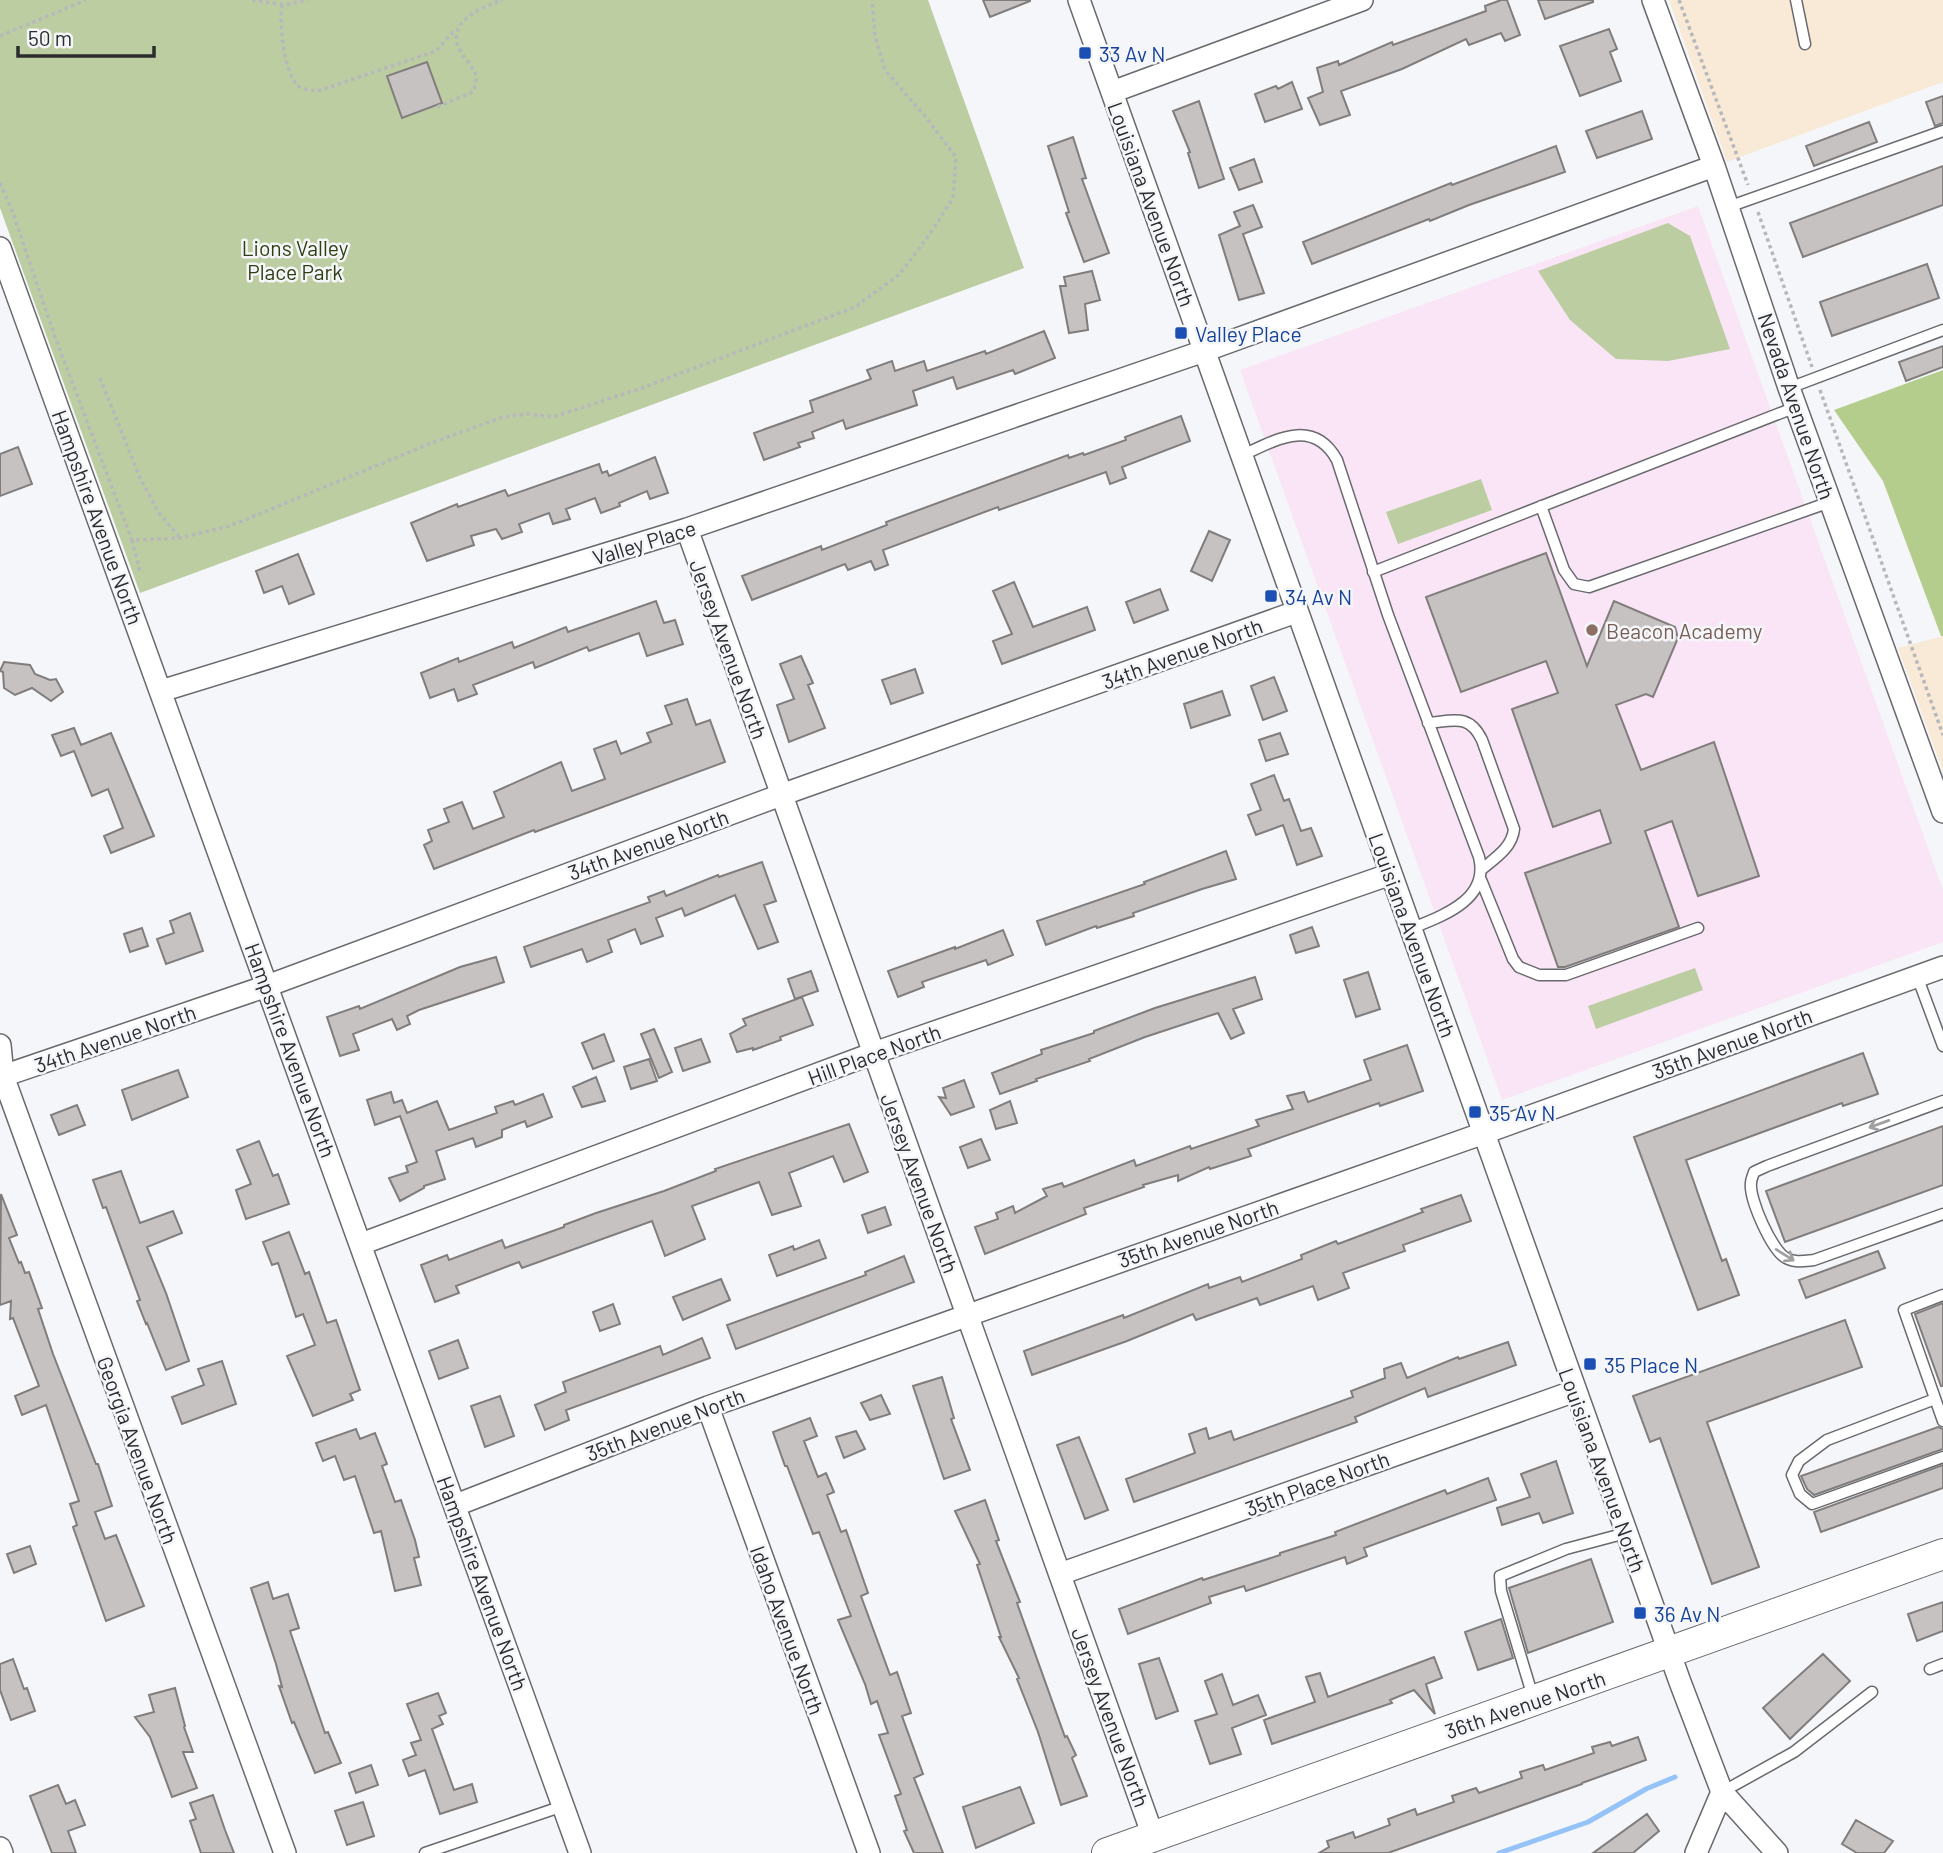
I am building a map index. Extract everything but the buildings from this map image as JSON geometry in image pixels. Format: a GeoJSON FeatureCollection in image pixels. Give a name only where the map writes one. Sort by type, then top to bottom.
{"type":"FeatureCollection","features":[{"type":"Feature","properties":{"kind":"street","name":"Louisiana Avenue North"},"geometry":{"type":"LineString","coordinates":[[1079,0],[1669,1654],[1722,1792],[1777,1853]]}},
{"type":"Feature","properties":{"kind":"street"},"geometry":{"type":"LineString","coordinates":[[1112,92],[1362,0]]}},
{"type":"Feature","properties":{"kind":"street","name":"Nevada Avenue North"},"geometry":{"type":"LineString","coordinates":[[1653,0],[1714,166],[1792,397],[1943,812]]}},
{"type":"Feature","properties":{"kind":"street","name":"Valley Place"},"geometry":{"type":"LineString","coordinates":[[162,691],[687,529],[1204,351],[1714,166]]}},
{"type":"Feature","properties":{"kind":"street","name":"Hampshire Avenue North"},"geometry":{"type":"LineString","coordinates":[[0,247],[580,1853]]}},
{"type":"Feature","properties":{"kind":"street","name":"Jersey Avenue North"},"geometry":{"type":"LineString","coordinates":[[687,529],[1153,1836]]}},
{"type":"Feature","properties":{"kind":"street","name":"34th Avenue North"},"geometry":{"type":"LineString","coordinates":[[1,1076],[267,986],[781,795],[1296,612]]}},
{"type":"Feature","properties":{"kind":"street","name":"Hill Place North"},"geometry":{"type":"LineString","coordinates":[[361,1244],[874,1053],[1391,874]]}},
{"type":"Feature","properties":{"kind":"street","name":"35th Avenue North"},"geometry":{"type":"LineString","coordinates":[[456,1504],[708,1407],[1484,1133],[1943,967]]}},
{"type":"Feature","properties":{"kind":"street","name":"Georgia Avenue North"},"geometry":{"type":"LineString","coordinates":[[0,1045],[1,1076],[285,1853]]}},
{"type":"Feature","properties":{"kind":"street","name":"35th Place North"},"geometry":{"type":"LineString","coordinates":[[1060,1574],[1575,1391]]}},
{"type":"Feature","properties":{"kind":"street","name":"Idaho Avenue North"},"geometry":{"type":"LineString","coordinates":[[708,1407],[869,1853]]}},
{"type":"Feature","properties":{"kind":"street","name":"36th Avenue North"},"geometry":{"type":"LineString","coordinates":[[1107,1853],[1943,1554]]}},
{"type":"Feature","properties":{"kind":"street"},"geometry":{"type":"LineString","coordinates":[[1696,1853],[1722,1792]]}},
{"type":"Feature","properties":{"kind":"lane"},"geometry":{"type":"LineString","coordinates":[[1796,0],[1805,44]]}},
{"type":"Feature","properties":{"kind":"lane"},"geometry":{"type":"LineString","coordinates":[[1728,207],[1943,131]]}},
{"type":"Feature","properties":{"kind":"lane"},"geometry":{"type":"LineString","coordinates":[[1373,572],[1541,506],[1943,330]]}},
{"type":"Feature","properties":{"kind":"lane"},"geometry":{"type":"LineString","coordinates":[[1241,456],[1277,439],[1307,435],[1330,448],[1337,460],[1373,572],[1481,874],[1513,958],[1519,967],[1539,975],[1566,975],[1698,928]]}},
{"type":"Feature","properties":{"kind":"lane"},"geometry":{"type":"LineString","coordinates":[[1541,506],[1569,578],[1580,587],[1589,587],[1830,502]]}},
{"type":"Feature","properties":{"kind":"lane"},"geometry":{"type":"LineString","coordinates":[[1410,929],[1454,908],[1470,897],[1481,874],[1513,838],[1514,830],[1477,730],[1470,723],[1460,720],[1428,723]]}},
{"type":"Feature","properties":{"kind":"lane"},"geometry":{"type":"LineString","coordinates":[[1917,975],[1943,1046]]}},
{"type":"Feature","properties":{"kind":"lane"},"geometry":{"type":"LineString","coordinates":[[1943,1101],[1767,1166],[1754,1172],[1751,1184],[1772,1243],[1778,1252],[1798,1262],[1814,1260],[1943,1214]]}},
{"type":"Feature","properties":{"kind":"lane"},"geometry":{"type":"LineString","coordinates":[[1943,1295],[1904,1310],[1943,1421]]}},
{"type":"Feature","properties":{"kind":"lane"},"geometry":{"type":"LineString","coordinates":[[1935,1399],[1827,1440],[1798,1461],[1792,1475],[1800,1494],[1812,1504],[1943,1457]]}},
{"type":"Feature","properties":{"kind":"lane"},"geometry":{"type":"LineString","coordinates":[[1534,1700],[1500,1591],[1500,1576],[1566,1549],[1626,1533]]}},
{"type":"Feature","properties":{"kind":"lane"},"geometry":{"type":"LineString","coordinates":[[1930,1669],[1943,1664]]}},
{"type":"Feature","properties":{"kind":"lane"},"geometry":{"type":"LineString","coordinates":[[1722,1792],[1794,1752],[1872,1692]]}},
{"type":"Feature","properties":{"kind":"lane"},"geometry":{"type":"LineString","coordinates":[[425,1853],[563,1806]]}},
{"type":"Feature","properties":{"kind":"path"},"geometry":{"type":"LineString","coordinates":[[0,36],[86,0]]}},
{"type":"Feature","properties":{"kind":"path"},"geometry":{"type":"LineString","coordinates":[[252,0],[282,5],[308,0]]}},
{"type":"Feature","properties":{"kind":"path"},"geometry":{"type":"LineString","coordinates":[[483,0],[485,6]]}},
{"type":"Feature","properties":{"kind":"path"},"geometry":{"type":"LineString","coordinates":[[437,107],[473,92],[477,80],[472,65],[460,51],[458,30],[468,15],[503,0]]}},
{"type":"Feature","properties":{"kind":"path"},"geometry":{"type":"LineString","coordinates":[[0,183],[132,540],[180,538],[230,526],[434,442],[503,417],[527,414],[553,417],[642,388],[855,307],[901,274],[953,198],[956,157],[885,70],[874,36],[872,0]]}},
{"type":"Feature","properties":{"kind":"path"},"geometry":{"type":"LineString","coordinates":[[282,5],[282,48],[296,84],[303,89],[318,91],[436,51],[458,30]]}},
{"type":"Feature","properties":{"kind":"path"},"geometry":{"type":"LineString","coordinates":[[100,378],[141,478],[159,513],[180,538]]}},
{"type":"Feature","properties":{"kind":"shaded area"},"geometry":{"type":"Polygon","coordinates":[[[1669,0],[1943,0],[1943,82],[1727,162],[1669,0]]]}},
{"type":"Feature","properties":{"kind":"shaded area","name":"Beacon Academy"},"geometry":{"type":"Polygon","coordinates":[[[1698,206],[1943,890],[1943,942],[1502,1100],[1240,370],[1698,206]]]}},
{"type":"Feature","properties":{"kind":"shaded area"},"geometry":{"type":"Polygon","coordinates":[[[1943,636],[1943,772],[1898,648],[1943,636]]]}},
{"type":"Feature","properties":{"kind":"green space","name":"Lions Valley Place Park"},"geometry":{"type":"Polygon","coordinates":[[[0,0],[928,0],[1024,268],[140,593],[0,208],[0,0]]]}},
{"type":"Feature","properties":{"kind":"green space"},"geometry":{"type":"Polygon","coordinates":[[[1668,223],[1690,236],[1730,349],[1668,361],[1616,359],[1570,320],[1538,271],[1668,223]]]}},
{"type":"Feature","properties":{"kind":"green space"},"geometry":{"type":"Polygon","coordinates":[[[1943,370],[1941,636],[1883,481],[1834,410],[1943,370]]]}},
{"type":"Feature","properties":{"kind":"green space"},"geometry":{"type":"Polygon","coordinates":[[[1481,479],[1492,510],[1398,544],[1386,512],[1481,479]]]}},
{"type":"Feature","properties":{"kind":"green space"},"geometry":{"type":"Polygon","coordinates":[[[1695,968],[1703,990],[1596,1029],[1588,1006],[1695,968]]]}},
{"type":"Feature","properties":{"kind":"waterway"},"geometry":{"type":"LineString","coordinates":[[1499,1853],[1588,1822],[1646,1789],[1675,1777]]}},
{"type":"Feature","properties":{"kind":"place","name":"33 Av N"},"geometry":{"type":"Point","coordinates":[1085,53]}},
{"type":"Feature","properties":{"kind":"place","name":"Valley Place"},"geometry":{"type":"Point","coordinates":[1181,333]}},
{"type":"Feature","properties":{"kind":"place","name":"34 Av N"},"geometry":{"type":"Point","coordinates":[1271,596]}},
{"type":"Feature","properties":{"kind":"place","name":"Beacon Academy"},"geometry":{"type":"Point","coordinates":[1592,630]}},
{"type":"Feature","properties":{"kind":"place","name":"35 Av N"},"geometry":{"type":"Point","coordinates":[1475,1112]}},
{"type":"Feature","properties":{"kind":"place","name":"35 Place N"},"geometry":{"type":"Point","coordinates":[1590,1364]}},
{"type":"Feature","properties":{"kind":"place","name":"36 Av N"},"geometry":{"type":"Point","coordinates":[1640,1613]}}]}
